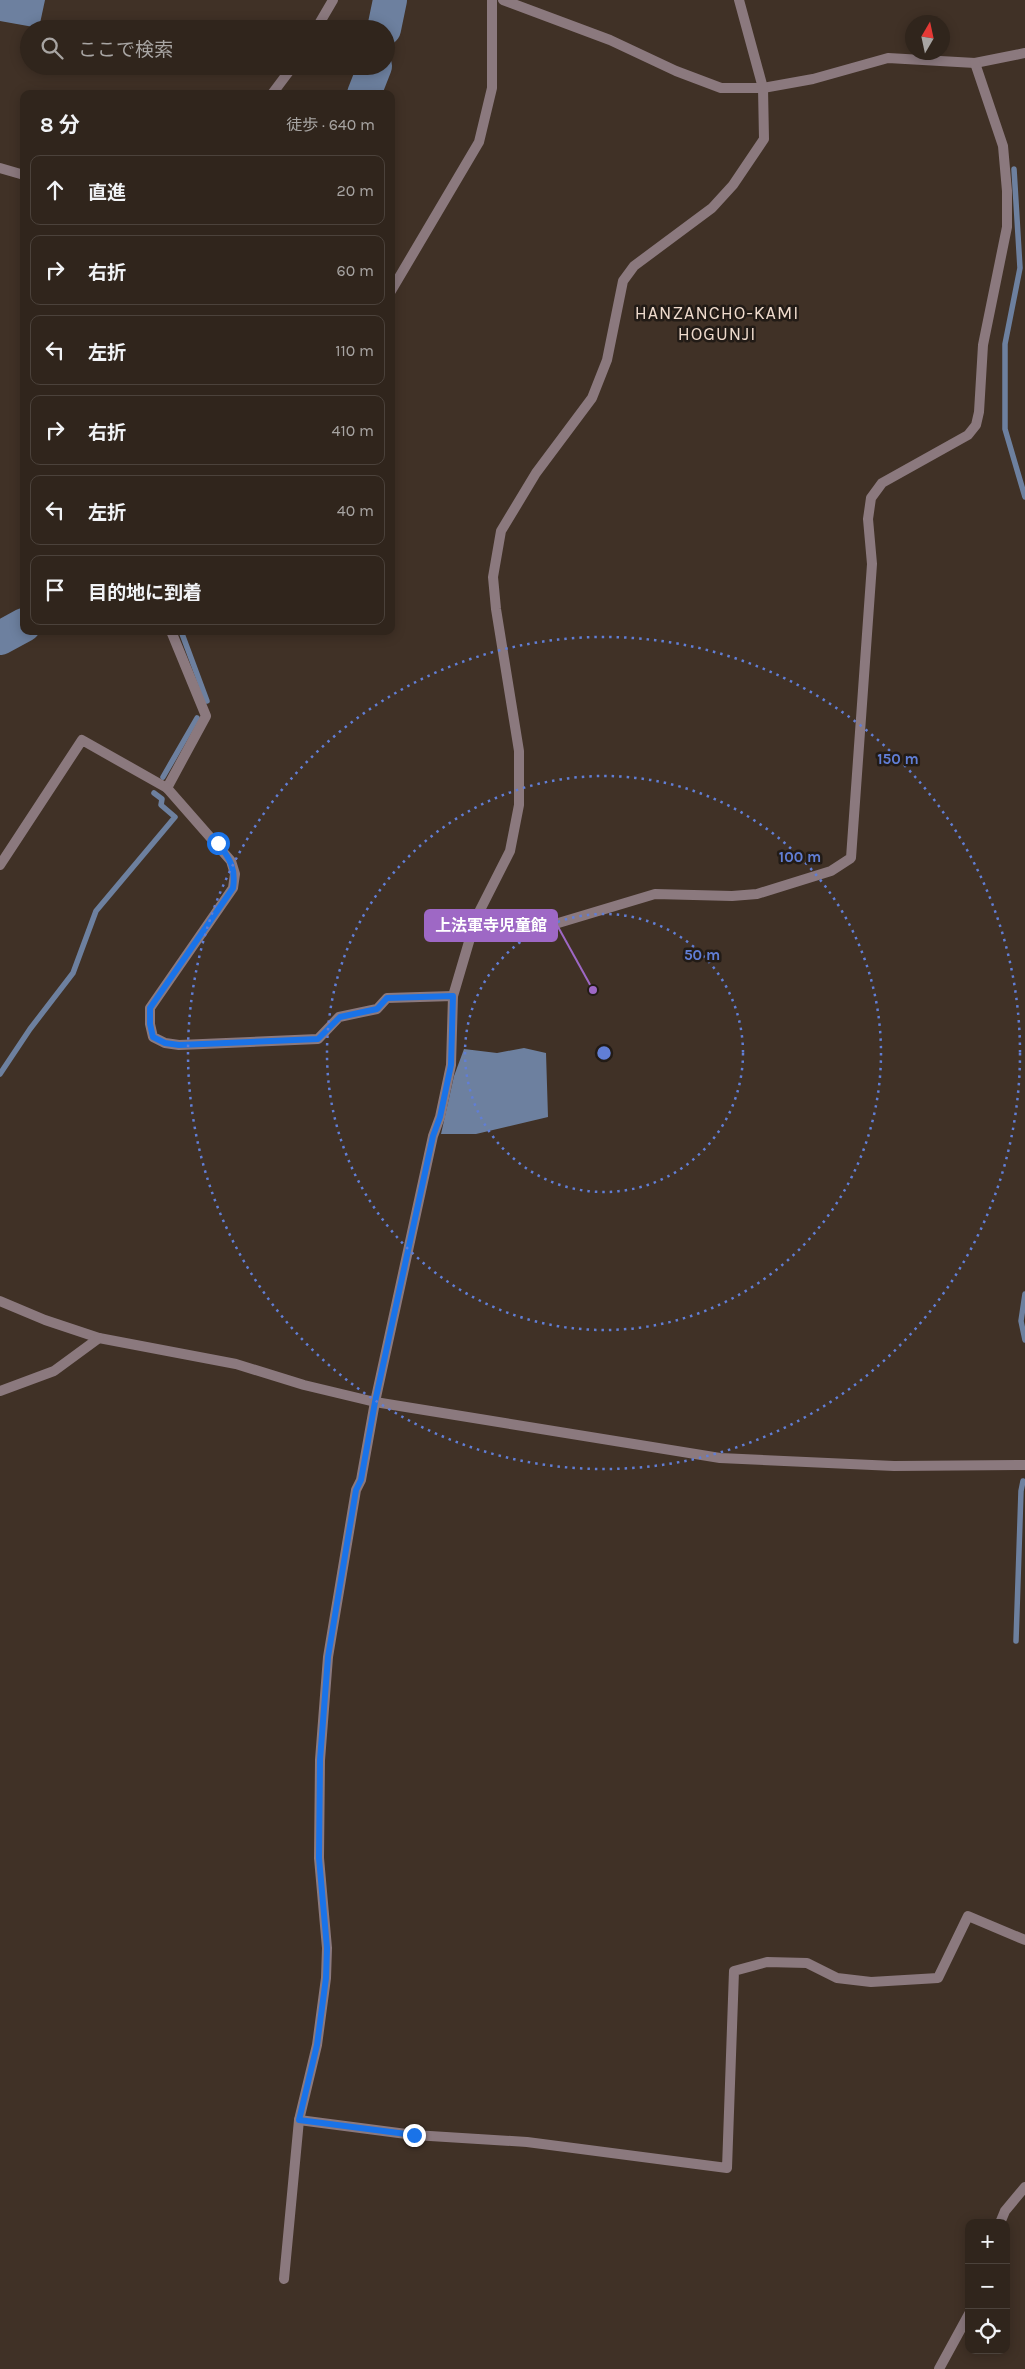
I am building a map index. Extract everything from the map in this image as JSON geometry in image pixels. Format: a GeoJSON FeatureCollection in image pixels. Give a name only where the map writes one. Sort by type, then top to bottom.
{"type":"FeatureCollection","features":[{"type":"Feature","properties":{"kind":"street"},"geometry":{"type":"LineString","coordinates":[[321,20],[333,0]]}},
{"type":"Feature","properties":{"kind":"street"},"geometry":{"type":"LineString","coordinates":[[395,284],[479,142],[492,88],[492,0]]}},
{"type":"Feature","properties":{"kind":"street"},"geometry":{"type":"LineString","coordinates":[[502,0],[601,37],[676,71],[721,88],[763,88],[813,79],[888,58],[975,63],[1025,53]]}},
{"type":"Feature","properties":{"kind":"street"},"geometry":{"type":"LineString","coordinates":[[284,2278],[299,2120],[317,2045],[326,1978],[327,1948],[319,1858],[320,1760],[328,1657],[356,1490],[361,1480],[375,1402],[433,1136],[440,1117],[451,1065],[453,996],[476,918],[510,851],[519,805],[519,751],[496,608],[493,577],[501,531],[536,473],[592,398],[607,360],[623,281],[634,266],[712,208],[733,185],[764,139],[763,88],[739,0]]}},
{"type":"Feature","properties":{"kind":"street"},"geometry":{"type":"LineString","coordinates":[[476,918],[554,924],[656,894],[732,896],[757,894],[831,871],[851,858],[872,564],[868,519],[871,498],[882,483],[968,435],[976,425],[979,412],[983,346],[1007,227],[1007,190],[1003,146],[975,63]]}},
{"type":"Feature","properties":{"kind":"street"},"geometry":{"type":"LineString","coordinates":[[275,90],[286,75]]}},
{"type":"Feature","properties":{"kind":"street"},"geometry":{"type":"LineString","coordinates":[[0,168],[20,174]]}},
{"type":"Feature","properties":{"kind":"street"},"geometry":{"type":"LineString","coordinates":[[167,788],[206,716],[173,635]]}},
{"type":"Feature","properties":{"kind":"street"},"geometry":{"type":"LineString","coordinates":[[0,865],[82,740],[167,788],[227,855],[235,874],[233,888],[150,1008],[150,1024],[153,1037],[165,1043],[179,1045],[318,1039],[340,1017],[377,1009],[387,998],[453,996]]}},
{"type":"Feature","properties":{"kind":"street"},"geometry":{"type":"LineString","coordinates":[[0,1301],[45,1320],[99,1338],[236,1364],[304,1385],[375,1402],[720,1458],[894,1466],[1025,1465]]}},
{"type":"Feature","properties":{"kind":"street"},"geometry":{"type":"LineString","coordinates":[[0,1390],[54,1371],[99,1338]]}},
{"type":"Feature","properties":{"kind":"street"},"geometry":{"type":"LineString","coordinates":[[299,2120],[414,2135],[527,2142],[727,2168],[734,1971],[767,1962],[808,1963],[837,1978],[871,1982],[938,1978],[968,1916],[1025,1940]]}},
{"type":"Feature","properties":{"kind":"street"},"geometry":{"type":"LineString","coordinates":[[1002,2219],[1025,2187]]}},
{"type":"Feature","properties":{"kind":"street"},"geometry":{"type":"LineString","coordinates":[[939,2369],[965,2321]]}},
{"type":"Feature","properties":{"kind":"water"},"geometry":{"type":"Polygon","coordinates":[[[0,0],[45,0],[41,20],[20,20],[20,25],[0,21],[0,0]]]}},
{"type":"Feature","properties":{"kind":"water"},"geometry":{"type":"Polygon","coordinates":[[[524,1048],[546,1053],[548,1117],[476,1134],[441,1134],[454,1076],[464,1049],[497,1053],[524,1048]]]}},
{"type":"Feature","properties":{"kind":"waterway"},"geometry":{"type":"LineString","coordinates":[[386,20],[390,0]]}},
{"type":"Feature","properties":{"kind":"waterway"},"geometry":{"type":"LineString","coordinates":[[366,90],[371,75]]}},
{"type":"Feature","properties":{"kind":"waterway"},"geometry":{"type":"LineString","coordinates":[[1014,169],[1020,268],[1005,344],[1005,429],[1025,497]]}},
{"type":"Feature","properties":{"kind":"waterway"},"geometry":{"type":"LineString","coordinates":[[0,638],[20,627]]}},
{"type":"Feature","properties":{"kind":"waterway"},"geometry":{"type":"LineString","coordinates":[[182,635],[207,701]]}},
{"type":"Feature","properties":{"kind":"waterway"},"geometry":{"type":"LineString","coordinates":[[163,777],[197,718]]}},
{"type":"Feature","properties":{"kind":"waterway"},"geometry":{"type":"LineString","coordinates":[[0,1074],[30,1029],[73,973],[96,911],[175,817],[161,805],[162,799],[154,793]]}},
{"type":"Feature","properties":{"kind":"waterway"},"geometry":{"type":"LineString","coordinates":[[1025,1294],[1021,1321],[1025,1340]]}},
{"type":"Feature","properties":{"kind":"waterway"},"geometry":{"type":"LineString","coordinates":[[1016,1641],[1021,1491],[1023,1481]]}},
{"type":"Feature","properties":{"kind":"place","name":"上法軍寺児童館"},"geometry":{"type":"Point","coordinates":[593,990]}},
{"type":"Feature","properties":{"kind":"district","name":"HANZANCHO-KAMI HOGUNJI"},"geometry":{"type":"Point","coordinates":[717,323]}},
{"type":"Feature","properties":{"kind":"route"},"geometry":{"type":"LineString","coordinates":[[218,843],[231,861],[235,874],[233,888],[150,1008],[150,1024],[153,1037],[165,1043],[179,1045],[318,1039],[340,1017],[377,1009],[387,998],[453,996],[451,1065],[440,1117],[433,1136],[375,1402],[361,1480],[356,1490],[328,1657],[320,1760],[319,1858],[327,1948],[326,1978],[317,2045],[299,2120],[414,2135]]}}]}
